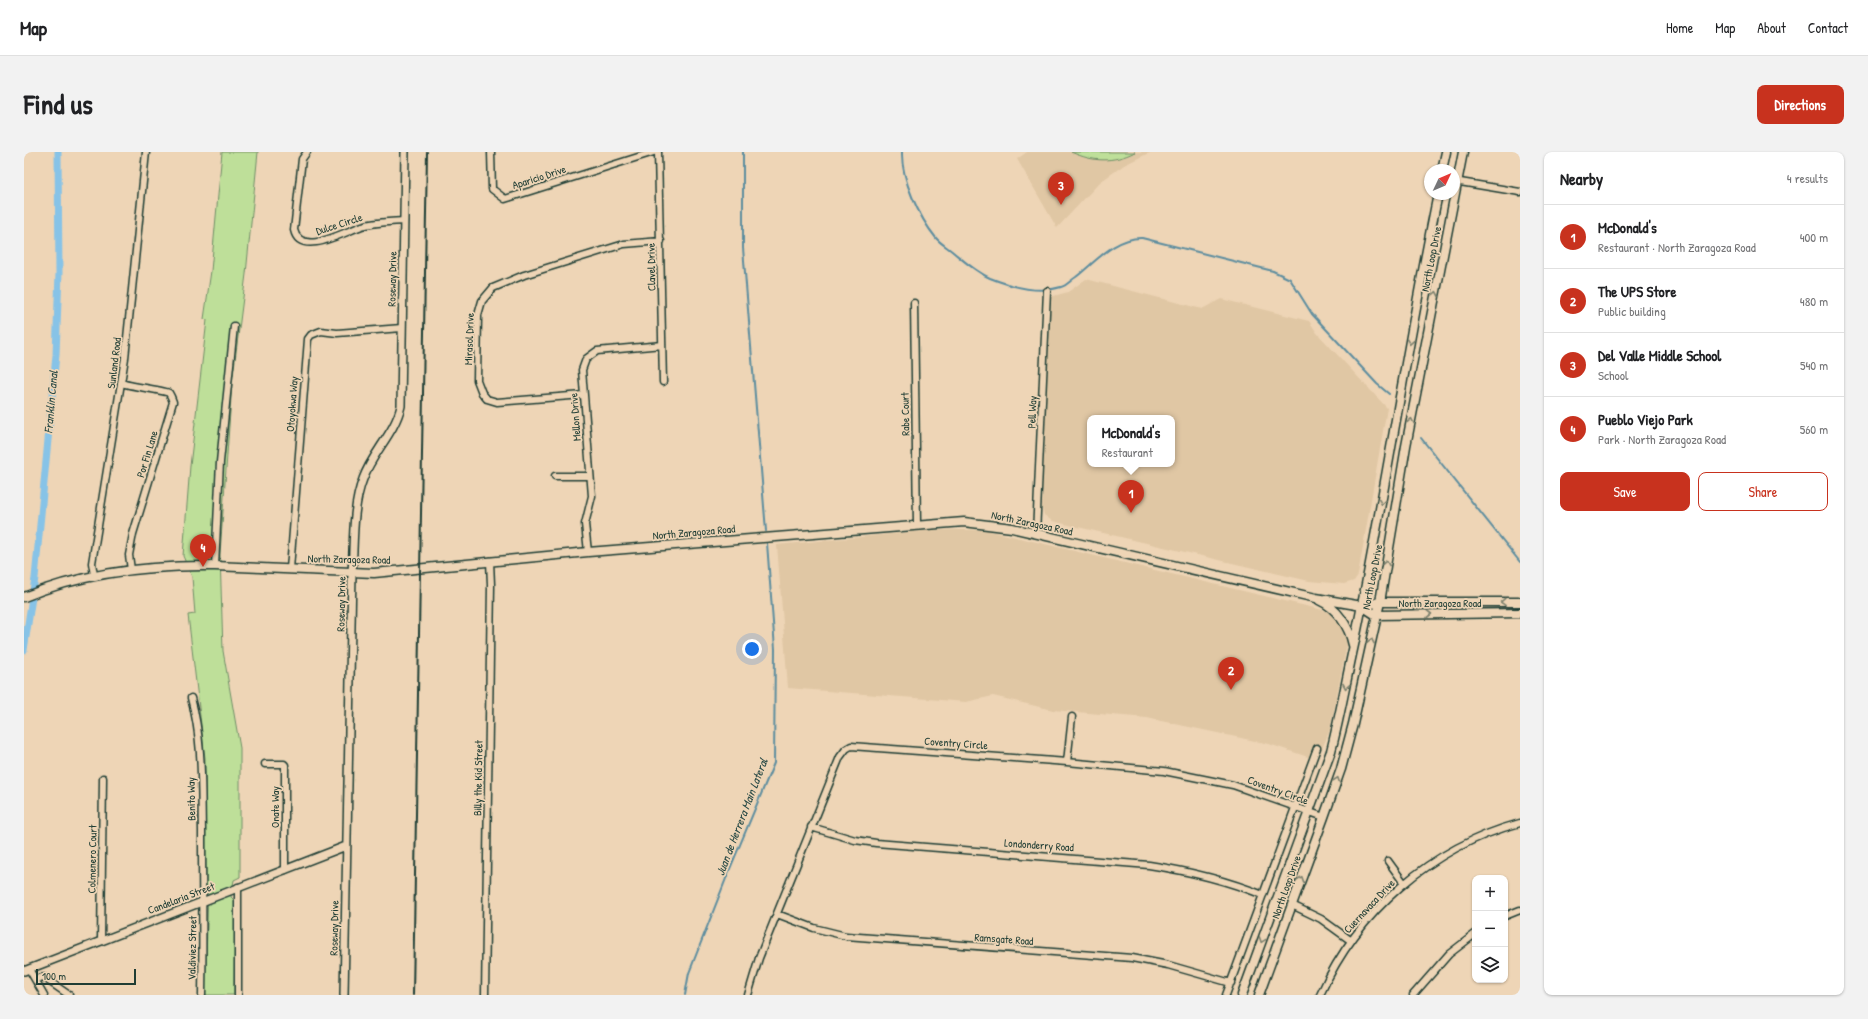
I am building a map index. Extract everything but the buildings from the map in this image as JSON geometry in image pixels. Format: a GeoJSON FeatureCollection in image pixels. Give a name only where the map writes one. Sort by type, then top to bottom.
{"type":"FeatureCollection","features":[{"type":"Feature","properties":{"kind":"main road"},"geometry":{"type":"LineString","coordinates":[[1443,164],[1446,152]]}},
{"type":"Feature","properties":{"kind":"main road","name":"North Loop Drive"},"geometry":{"type":"LineString","coordinates":[[1460,164],[1463,152]]}},
{"type":"Feature","properties":{"kind":"main road","name":"North Loop Drive"},"geometry":{"type":"LineString","coordinates":[[1242,995],[1331,751],[1340,716],[1362,606],[1437,200]]}},
{"type":"Feature","properties":{"kind":"main road","name":"North Loop Drive"},"geometry":{"type":"LineString","coordinates":[[1259,995],[1341,768],[1353,724],[1380,602],[1406,446],[1452,200]]}},
{"type":"Feature","properties":{"kind":"main road"},"geometry":{"type":"LineString","coordinates":[[1392,443],[1406,446]]}},
{"type":"Feature","properties":{"kind":"main road","name":"North Zaragoza Road"},"geometry":{"type":"LineString","coordinates":[[25,596],[50,587],[94,575],[190,565],[374,573],[588,552],[954,522],[998,525],[1316,598],[1362,606],[1380,602],[1520,602]]}},
{"type":"Feature","properties":{"kind":"main road"},"geometry":{"type":"LineString","coordinates":[[1316,598],[1322,601],[1344,621],[1350,632],[1354,647]]}},
{"type":"Feature","properties":{"kind":"main road","name":"North Zaragoza Road"},"geometry":{"type":"LineString","coordinates":[[1362,606],[1376,615],[1520,614]]}},
{"type":"Feature","properties":{"kind":"street","name":"Sunland Road"},"geometry":{"type":"LineString","coordinates":[[94,575],[92,563],[121,383],[146,152]]}},
{"type":"Feature","properties":{"kind":"street","name":"Dulce Circle"},"geometry":{"type":"LineString","coordinates":[[307,152],[302,159],[294,230],[299,239],[308,243],[318,242],[373,224],[404,221]]}},
{"type":"Feature","properties":{"kind":"street","name":"Roseway Drive"},"geometry":{"type":"LineString","coordinates":[[344,995],[352,573],[360,488],[371,462],[392,430],[401,406],[405,152]]}},
{"type":"Feature","properties":{"kind":"street","name":"Aparicio Drive"},"geometry":{"type":"LineString","coordinates":[[491,152],[492,189],[500,197],[504,198],[654,152]]}},
{"type":"Feature","properties":{"kind":"street","name":"Clavel Drive"},"geometry":{"type":"LineString","coordinates":[[658,152],[663,382]]}},
{"type":"Feature","properties":{"kind":"street"},"geometry":{"type":"LineString","coordinates":[[1460,182],[1520,192]]}},
{"type":"Feature","properties":{"kind":"street","name":"Mirasol Drive"},"geometry":{"type":"LineString","coordinates":[[583,395],[497,402],[487,399],[482,393],[477,380],[478,315],[482,301],[496,286],[524,275],[624,244],[661,241]]}},
{"type":"Feature","properties":{"kind":"street","name":"Pell Way"},"geometry":{"type":"LineString","coordinates":[[1036,534],[1047,291]]}},
{"type":"Feature","properties":{"kind":"street","name":"Rabe Court"},"geometry":{"type":"LineString","coordinates":[[914,303],[917,525]]}},
{"type":"Feature","properties":{"kind":"street"},"geometry":{"type":"LineString","coordinates":[[215,566],[220,462],[234,326]]}},
{"type":"Feature","properties":{"kind":"street","name":"Otoyokwa Way"},"geometry":{"type":"LineString","coordinates":[[290,569],[308,339],[311,335],[321,331],[337,333],[402,328]]}},
{"type":"Feature","properties":{"kind":"street","name":"Mellon Drive"},"geometry":{"type":"LineString","coordinates":[[588,552],[585,530],[592,496],[583,395],[583,364],[590,355],[601,350],[662,345]]}},
{"type":"Feature","properties":{"kind":"street","name":"Por Fin Lane"},"geometry":{"type":"LineString","coordinates":[[121,383],[132,387],[164,390],[170,394],[173,402],[133,534],[129,555],[131,570]]}},
{"type":"Feature","properties":{"kind":"street"},"geometry":{"type":"LineString","coordinates":[[555,476],[590,476]]}},
{"type":"Feature","properties":{"kind":"street","name":"Billy the Kid Street"},"geometry":{"type":"LineString","coordinates":[[485,995],[491,585],[490,561]]}},
{"type":"Feature","properties":{"kind":"street","name":"Benito Way"},"geometry":{"type":"LineString","coordinates":[[191,698],[197,720],[201,761],[202,901]]}},
{"type":"Feature","properties":{"kind":"street"},"geometry":{"type":"LineString","coordinates":[[1067,762],[1072,717]]}},
{"type":"Feature","properties":{"kind":"street","name":"Coventry Circle"},"geometry":{"type":"LineString","coordinates":[[748,995],[759,958],[811,827],[840,757],[846,749],[851,746],[1144,768],[1194,776],[1240,787],[1324,817]]}},
{"type":"Feature","properties":{"kind":"street"},"geometry":{"type":"LineString","coordinates":[[1226,995],[1317,748]]}},
{"type":"Feature","properties":{"kind":"street","name":"Onate Way"},"geometry":{"type":"LineString","coordinates":[[265,764],[285,765],[285,870]]}},
{"type":"Feature","properties":{"kind":"street","name":"Colmenero Court"},"geometry":{"type":"LineString","coordinates":[[101,940],[103,778]]}},
{"type":"Feature","properties":{"kind":"street","name":"Cuernavaca Drive"},"geometry":{"type":"LineString","coordinates":[[1320,995],[1333,968],[1350,940],[1383,902],[1404,883],[1441,856],[1472,840],[1520,823]]}},
{"type":"Feature","properties":{"kind":"street","name":"Londonderry Road"},"geometry":{"type":"LineString","coordinates":[[811,827],[855,840],[876,843],[1149,864],[1208,876],[1263,895]]}},
{"type":"Feature","properties":{"kind":"street","name":"Candelaria Street"},"geometry":{"type":"LineString","coordinates":[[27,970],[346,846]]}},
{"type":"Feature","properties":{"kind":"street"},"geometry":{"type":"LineString","coordinates":[[1388,861],[1404,883]]}},
{"type":"Feature","properties":{"kind":"street"},"geometry":{"type":"LineString","coordinates":[[238,887],[238,995]]}},
{"type":"Feature","properties":{"kind":"street","name":"Valdiviez Street"},"geometry":{"type":"LineString","coordinates":[[202,901],[202,995]]}},
{"type":"Feature","properties":{"kind":"street"},"geometry":{"type":"LineString","coordinates":[[1292,905],[1321,919],[1350,940]]}},
{"type":"Feature","properties":{"kind":"street"},"geometry":{"type":"LineString","coordinates":[[1508,915],[1520,910]]}},
{"type":"Feature","properties":{"kind":"street","name":"Ramsgate Road"},"geometry":{"type":"LineString","coordinates":[[777,914],[814,928],[846,936],[1132,958],[1168,964],[1231,983]]}},
{"type":"Feature","properties":{"kind":"street"},"geometry":{"type":"LineString","coordinates":[[1413,995],[1449,954],[1472,936]]}},
{"type":"Feature","properties":{"kind":"street"},"geometry":{"type":"LineString","coordinates":[[27,970],[35,979],[44,995]]}},
{"type":"Feature","properties":{"kind":"street"},"geometry":{"type":"LineString","coordinates":[[35,979],[43,977],[69,995]]}},
{"type":"Feature","properties":{"kind":"shaded area"},"geometry":{"type":"Polygon","coordinates":[[[1027,152],[1151,152],[1124,165],[1100,182],[1057,228],[1017,159],[1027,152]]]}},
{"type":"Feature","properties":{"kind":"shaded area"},"geometry":{"type":"Polygon","coordinates":[[[1086,279],[1202,309],[1221,299],[1309,321],[1317,333],[1387,408],[1358,575],[1354,581],[1344,584],[1309,581],[1052,521],[1044,515],[1042,508],[1050,297],[1068,292],[1086,279]]]}},
{"type":"Feature","properties":{"kind":"shaded area"},"geometry":{"type":"Polygon","coordinates":[[[932,530],[986,530],[1332,613],[1339,619],[1347,635],[1347,644],[1330,730],[1317,760],[1269,744],[1147,718],[1053,710],[993,696],[966,702],[788,688],[777,545],[932,530]]]}},
{"type":"Feature","properties":{"kind":"green space"},"geometry":{"type":"Polygon","coordinates":[[[222,152],[258,152],[246,274],[232,384],[220,554],[223,651],[240,748],[240,877],[234,880],[231,897],[235,901],[234,995],[205,995],[208,890],[206,889],[205,758],[188,615],[195,614],[192,577],[183,556],[190,466],[207,320],[204,319],[211,271],[222,152]]]}},
{"type":"Feature","properties":{"kind":"green space"},"geometry":{"type":"Polygon","coordinates":[[[1071,152],[1135,152],[1119,158],[1103,160],[1087,158],[1071,152]]]}},
{"type":"Feature","properties":{"kind":"waterway","name":"Franklin Canal"},"geometry":{"type":"LineString","coordinates":[[24,650],[35,578],[56,355],[59,273],[58,152]]}},
{"type":"Feature","properties":{"kind":"waterway"},"geometry":{"type":"LineString","coordinates":[[743,152],[743,248],[766,531]]}},
{"type":"Feature","properties":{"kind":"waterway"},"geometry":{"type":"LineString","coordinates":[[902,152],[904,174],[912,197],[923,220],[940,242],[985,276],[1006,284],[1025,288],[1043,290],[1061,287],[1067,284],[1115,246],[1132,239],[1142,238],[1273,271],[1290,279],[1312,314],[1377,384],[1389,394]]}},
{"type":"Feature","properties":{"kind":"waterway"},"geometry":{"type":"LineString","coordinates":[[1421,438],[1520,562]]}},
{"type":"Feature","properties":{"kind":"waterway","name":"Juan de Herrera Main Lateral"},"geometry":{"type":"LineString","coordinates":[[685,995],[689,973],[774,763],[775,649],[767,543]]}},
{"type":"Feature","properties":{"kind":"railway"},"geometry":{"type":"LineString","coordinates":[[413,995],[427,152]]}},
{"type":"Feature","properties":{"kind":"place","name":"Del Valle Middle School"},"geometry":{"type":"Point","coordinates":[1061,205]}},
{"type":"Feature","properties":{"kind":"place","name":"McDonald's"},"geometry":{"type":"Point","coordinates":[1131,513]}},
{"type":"Feature","properties":{"kind":"place","name":"Pueblo Viejo Park"},"geometry":{"type":"Point","coordinates":[203,567]}},
{"type":"Feature","properties":{"kind":"place","name":"The UPS Store"},"geometry":{"type":"Point","coordinates":[1231,690]}}]}
